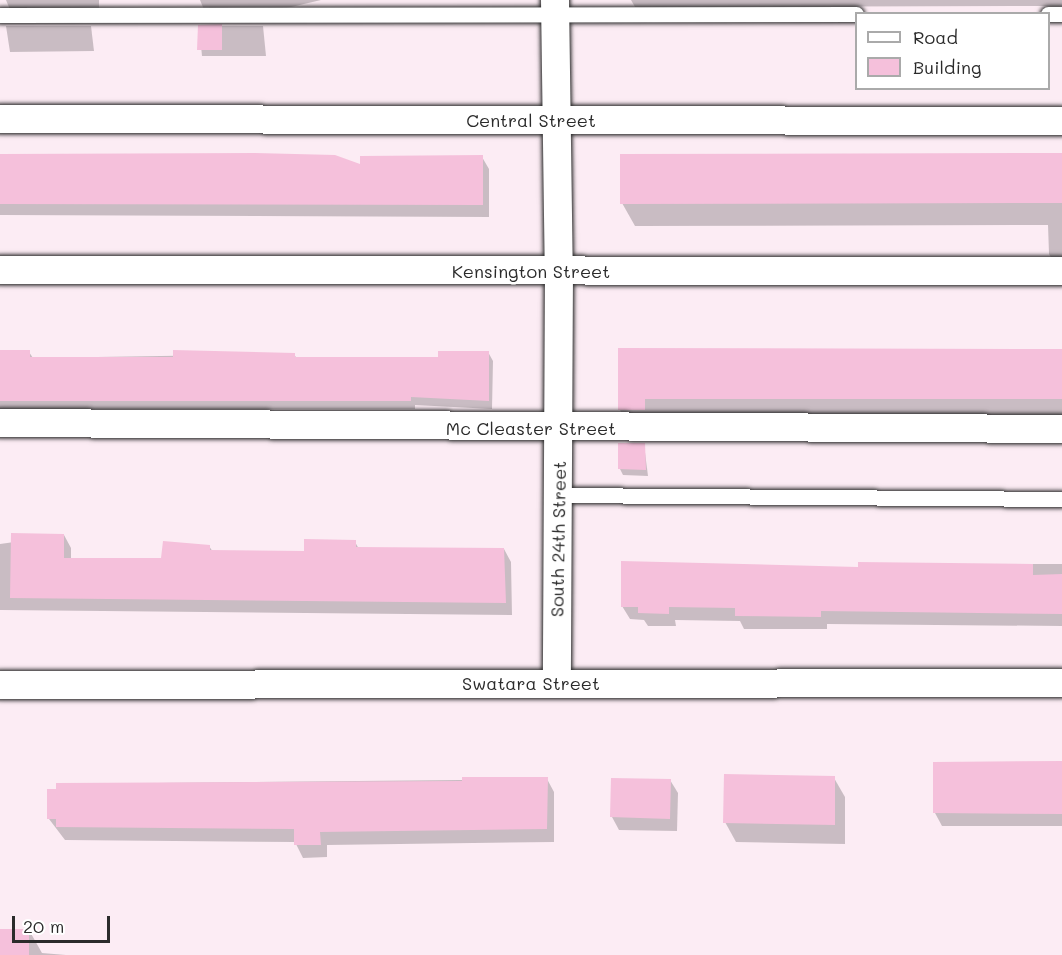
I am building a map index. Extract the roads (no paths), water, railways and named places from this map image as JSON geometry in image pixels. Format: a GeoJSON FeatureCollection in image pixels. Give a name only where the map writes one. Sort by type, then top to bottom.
{"type":"FeatureCollection","features":[{"type":"Feature","properties":{"kind":"street","name":"South 24th Street"},"geometry":{"type":"LineString","coordinates":[[555,7],[559,271],[557,683]]}},
{"type":"Feature","properties":{"kind":"street","name":"Central Street"},"geometry":{"type":"LineString","coordinates":[[0,119],[1062,121]]}},
{"type":"Feature","properties":{"kind":"street","name":"Kensington Street"},"geometry":{"type":"LineString","coordinates":[[0,270],[1062,271]]}},
{"type":"Feature","properties":{"kind":"street","name":"Mc Cleaster Street"},"geometry":{"type":"LineString","coordinates":[[0,423],[559,428],[1062,429]]}},
{"type":"Feature","properties":{"kind":"street","name":"Swatara Street"},"geometry":{"type":"LineString","coordinates":[[0,685],[1062,683]]}},
{"type":"Feature","properties":{"kind":"lane"},"geometry":{"type":"LineString","coordinates":[[0,15],[555,7],[855,14]]}},
{"type":"Feature","properties":{"kind":"lane"},"geometry":{"type":"LineString","coordinates":[[558,495],[1062,499]]}}]}
